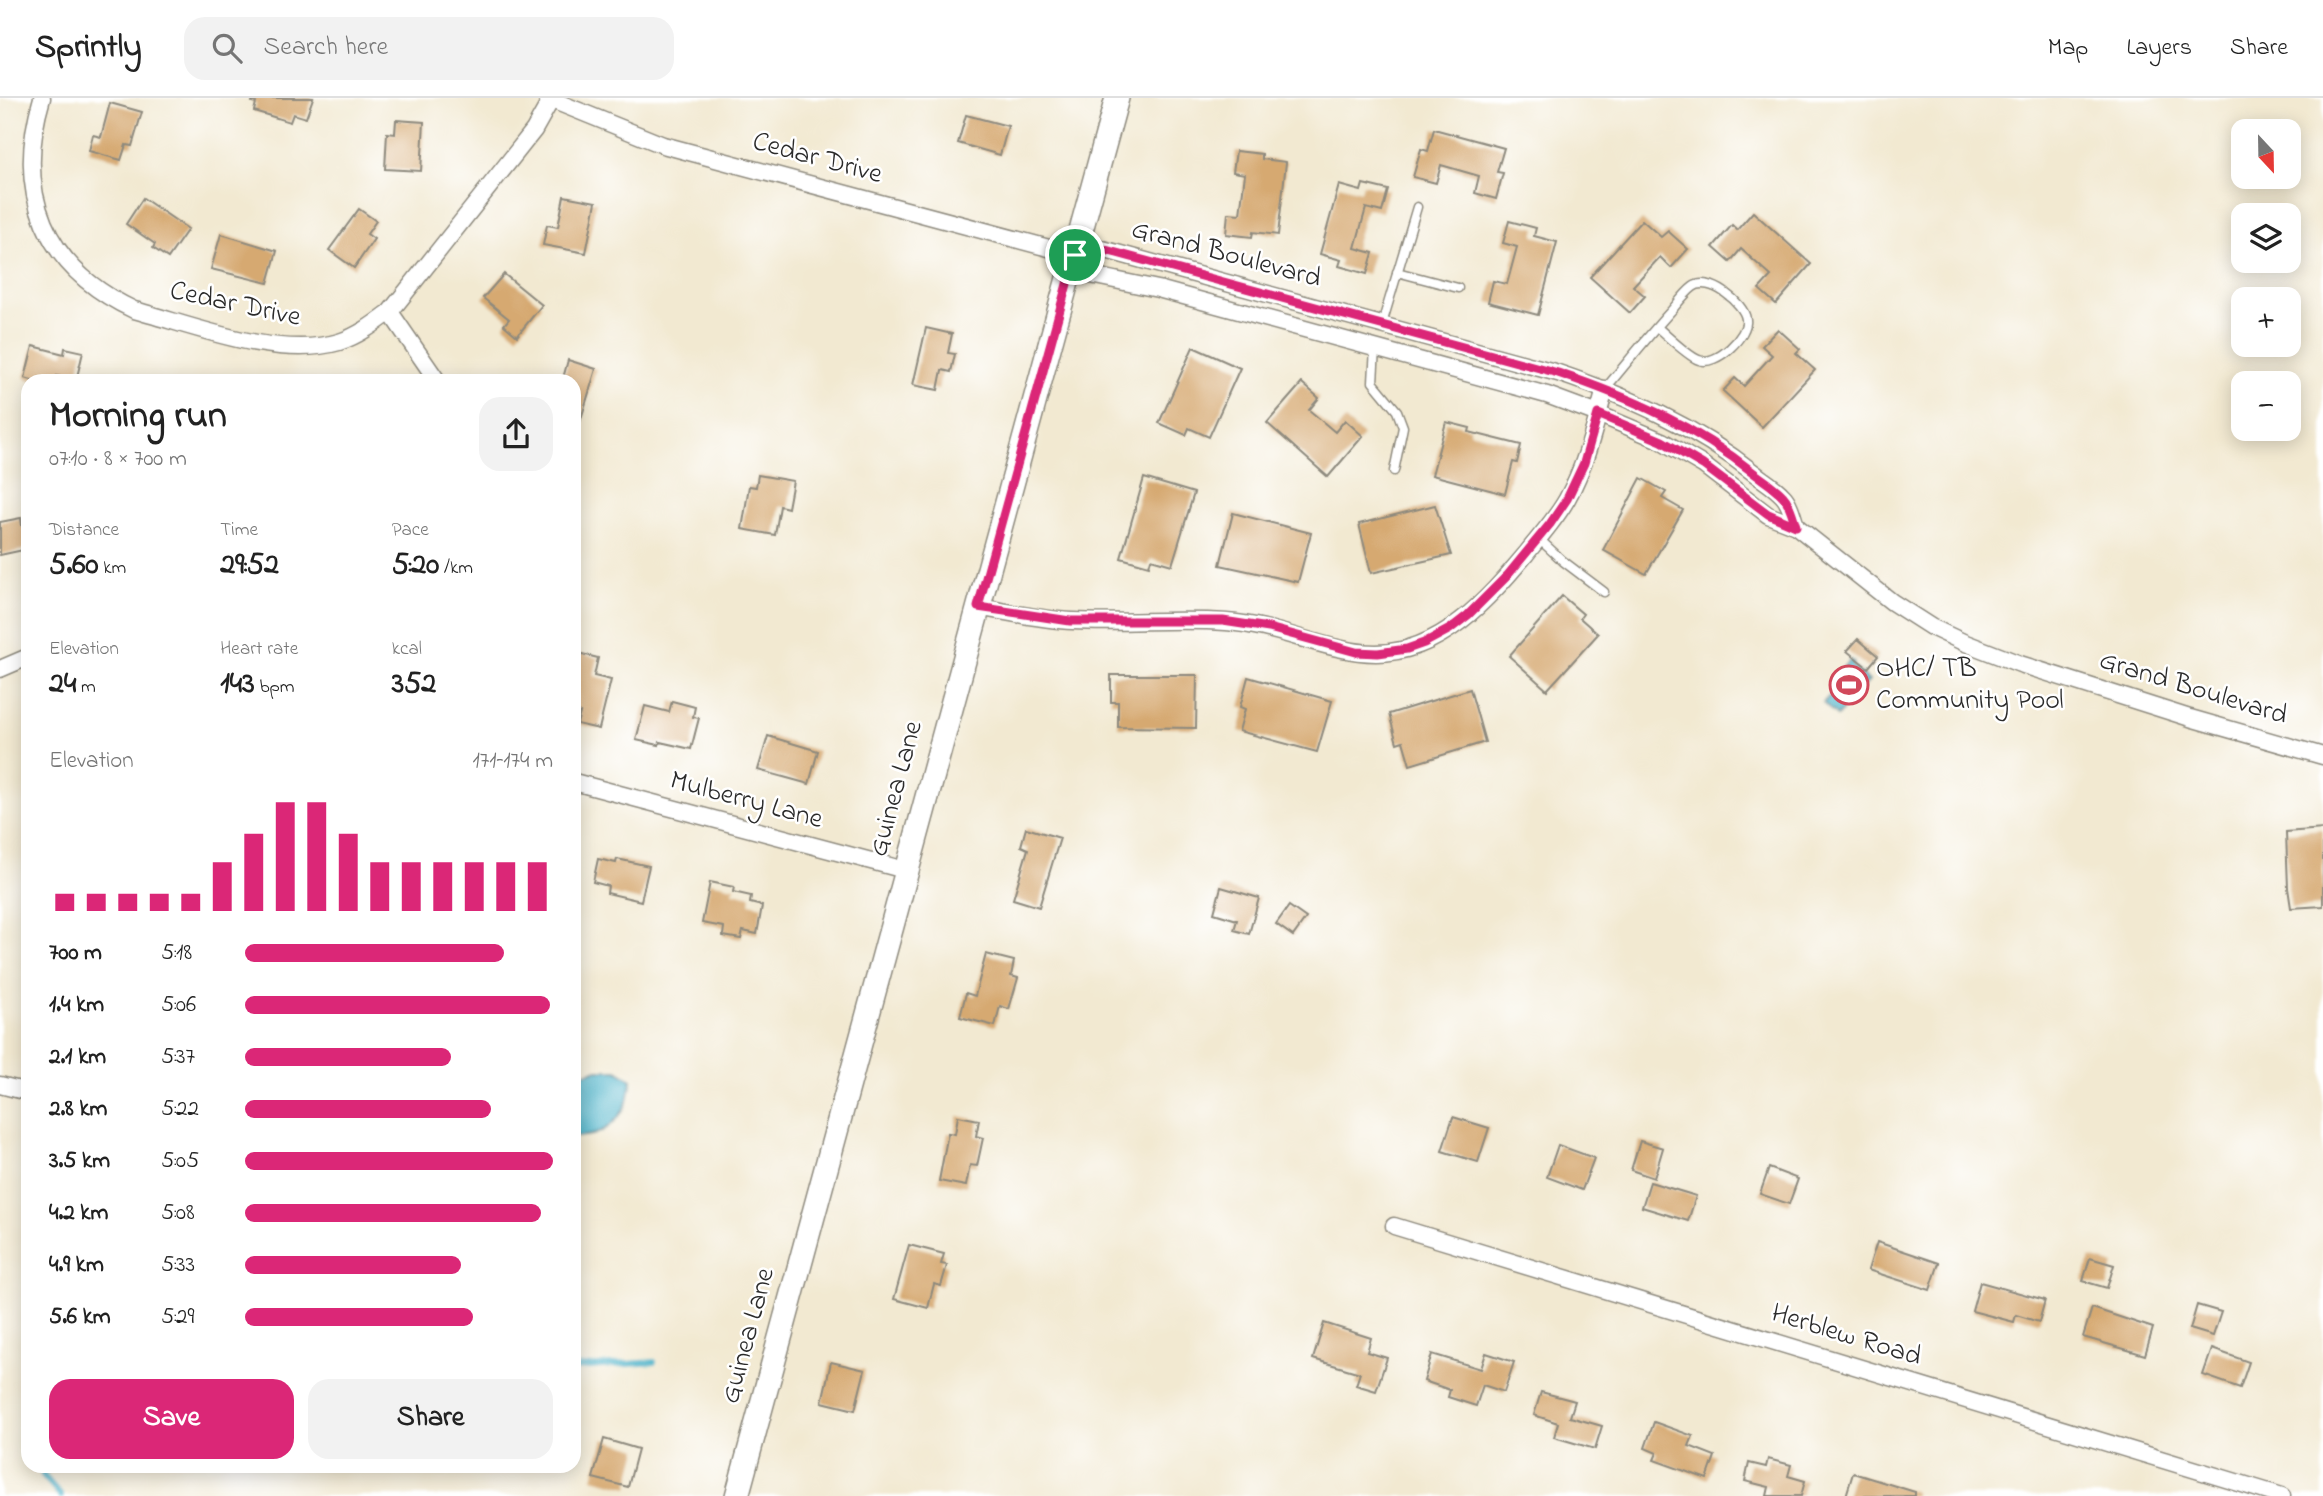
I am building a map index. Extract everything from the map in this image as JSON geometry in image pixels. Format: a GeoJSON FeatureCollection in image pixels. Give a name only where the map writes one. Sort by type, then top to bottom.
{"type":"FeatureCollection","features":[{"type":"Feature","properties":{"kind":"street","name":"Cedar Drive"},"geometry":{"type":"LineString","coordinates":[[42,98],[30,153],[35,199],[57,249],[71,267],[87,282],[134,310],[263,344],[292,348],[340,341],[366,330],[390,312],[534,130],[550,99],[663,145],[1075,255]]}},
{"type":"Feature","properties":{"kind":"street","name":"Guinea Lane"},"geometry":{"type":"LineString","coordinates":[[737,1496],[1117,98]]}},
{"type":"Feature","properties":{"kind":"street","name":"Grand Boulevard"},"geometry":{"type":"LineString","coordinates":[[1796,526],[1785,498],[1737,459],[1694,431],[1605,389],[1558,373],[1382,324],[1091,246],[1075,255],[1081,273],[1185,296],[1547,395],[1598,414],[1662,441],[1703,465],[1768,514],[1796,526],[1892,602],[1963,642],[2021,664],[2190,718],[2323,756]]}},
{"type":"Feature","properties":{"kind":"street"},"geometry":{"type":"LineString","coordinates":[[1185,296],[1191,274]]}},
{"type":"Feature","properties":{"kind":"street"},"geometry":{"type":"LineString","coordinates":[[390,312],[433,374]]}},
{"type":"Feature","properties":{"kind":"street"},"geometry":{"type":"LineString","coordinates":[[1375,348],[1382,324]]}},
{"type":"Feature","properties":{"kind":"street"},"geometry":{"type":"LineString","coordinates":[[978,607],[1070,621],[1238,623],[1269,628],[1356,652],[1378,653],[1407,649],[1450,629],[1468,615],[1507,576],[1538,538],[1567,499],[1584,463],[1605,389]]}},
{"type":"Feature","properties":{"kind":"street"},"geometry":{"type":"LineString","coordinates":[[0,669],[21,660]]}},
{"type":"Feature","properties":{"kind":"street","name":"Mulberry Lane"},"geometry":{"type":"LineString","coordinates":[[581,784],[905,870]]}},
{"type":"Feature","properties":{"kind":"street"},"geometry":{"type":"LineString","coordinates":[[0,1085],[21,1090]]}},
{"type":"Feature","properties":{"kind":"street","name":"Herblew Road"},"geometry":{"type":"LineString","coordinates":[[1394,1226],[2282,1496]]}},
{"type":"Feature","properties":{"kind":"lane"},"geometry":{"type":"LineString","coordinates":[[1382,324],[1417,207]]}},
{"type":"Feature","properties":{"kind":"lane"},"geometry":{"type":"LineString","coordinates":[[1397,272],[1458,288]]}},
{"type":"Feature","properties":{"kind":"lane"},"geometry":{"type":"LineString","coordinates":[[1605,389],[1657,327],[1693,287],[1702,283],[1716,285],[1741,309],[1747,319],[1745,331],[1724,354],[1712,361],[1699,360],[1657,327]]}},
{"type":"Feature","properties":{"kind":"lane"},"geometry":{"type":"LineString","coordinates":[[1375,348],[1373,382],[1397,411],[1403,427],[1394,471]]}},
{"type":"Feature","properties":{"kind":"lane"},"geometry":{"type":"LineString","coordinates":[[1538,538],[1604,592]]}},
{"type":"Feature","properties":{"kind":"water","name":"OHC/ TB Community Pool"},"geometry":{"type":"Polygon","coordinates":[[[1850,660],[1854,663],[1852,666],[1869,681],[1837,716],[1823,703],[1836,689],[1829,682],[1850,660]]]}},
{"type":"Feature","properties":{"kind":"water"},"geometry":{"type":"Polygon","coordinates":[[[595,1070],[617,1070],[631,1079],[629,1096],[618,1118],[596,1134],[581,1136],[581,1075],[595,1070]]]}},
{"type":"Feature","properties":{"kind":"building"},"geometry":{"type":"Polygon","coordinates":[[[253,98],[313,98],[306,118],[293,114],[290,122],[254,111],[256,103],[252,102],[253,98]]]}},
{"type":"Feature","properties":{"kind":"building"},"geometry":{"type":"Polygon","coordinates":[[[110,103],[142,112],[132,146],[126,145],[121,160],[89,151],[93,135],[101,137],[110,103]]]}},
{"type":"Feature","properties":{"kind":"building"},"geometry":{"type":"Polygon","coordinates":[[[966,115],[1008,126],[1000,155],[958,143],[966,115]]]}},
{"type":"Feature","properties":{"kind":"building"},"geometry":{"type":"Polygon","coordinates":[[[396,120],[424,122],[421,171],[385,169],[387,133],[395,134],[396,120]]]}},
{"type":"Feature","properties":{"kind":"building"},"geometry":{"type":"Polygon","coordinates":[[[1434,129],[1504,148],[1497,172],[1503,173],[1496,199],[1475,193],[1479,176],[1441,165],[1436,183],[1413,177],[1421,149],[1428,151],[1434,129]]]}},
{"type":"Feature","properties":{"kind":"building"},"geometry":{"type":"Polygon","coordinates":[[[1236,151],[1262,154],[1262,159],[1286,162],[1278,235],[1253,232],[1252,237],[1226,234],[1228,213],[1240,214],[1245,174],[1233,172],[1236,151]]]}},
{"type":"Feature","properties":{"kind":"building"},"geometry":{"type":"Polygon","coordinates":[[[1363,184],[1388,190],[1382,212],[1366,208],[1355,248],[1373,253],[1367,274],[1339,266],[1341,260],[1320,254],[1339,185],[1361,191],[1363,184]]]}},
{"type":"Feature","properties":{"kind":"building"},"geometry":{"type":"Polygon","coordinates":[[[564,196],[596,202],[586,253],[543,245],[547,225],[558,227],[564,196]]]}},
{"type":"Feature","properties":{"kind":"building"},"geometry":{"type":"Polygon","coordinates":[[[143,198],[188,229],[168,258],[153,248],[155,244],[126,224],[143,198]]]}},
{"type":"Feature","properties":{"kind":"building"},"geometry":{"type":"Polygon","coordinates":[[[359,209],[376,221],[367,234],[374,239],[354,268],[329,250],[359,209]]]}},
{"type":"Feature","properties":{"kind":"building"},"geometry":{"type":"Polygon","coordinates":[[[1753,212],[1811,264],[1776,304],[1759,289],[1771,276],[1741,249],[1730,262],[1713,247],[1732,225],[1737,230],[1753,212]]]}},
{"type":"Feature","properties":{"kind":"building"},"geometry":{"type":"Polygon","coordinates":[[[1642,220],[1661,237],[1668,231],[1688,249],[1671,268],[1660,257],[1633,286],[1645,296],[1630,313],[1590,277],[1642,220]]]}},
{"type":"Feature","properties":{"kind":"building"},"geometry":{"type":"Polygon","coordinates":[[[1509,221],[1536,228],[1534,236],[1557,242],[1538,315],[1488,302],[1493,281],[1507,284],[1517,247],[1503,243],[1509,221]]]}},
{"type":"Feature","properties":{"kind":"building"},"geometry":{"type":"Polygon","coordinates":[[[221,234],[277,251],[268,283],[211,269],[221,234]]]}},
{"type":"Feature","properties":{"kind":"building"},"geometry":{"type":"Polygon","coordinates":[[[504,274],[542,305],[517,336],[504,325],[509,319],[483,298],[504,274]]]}},
{"type":"Feature","properties":{"kind":"building"},"geometry":{"type":"Polygon","coordinates":[[[926,328],[952,334],[948,353],[955,354],[951,372],[942,370],[938,390],[913,385],[926,328]]]}},
{"type":"Feature","properties":{"kind":"building"},"geometry":{"type":"Polygon","coordinates":[[[1778,329],[1800,349],[1796,353],[1815,370],[1762,427],[1723,391],[1735,378],[1744,386],[1772,355],[1762,346],[1778,329]]]}},
{"type":"Feature","properties":{"kind":"building"},"geometry":{"type":"Polygon","coordinates":[[[33,346],[64,354],[65,348],[83,352],[78,374],[26,374],[33,346]]]}},
{"type":"Feature","properties":{"kind":"building"},"geometry":{"type":"Polygon","coordinates":[[[1193,347],[1240,368],[1209,437],[1189,428],[1186,435],[1159,423],[1193,347]]]}},
{"type":"Feature","properties":{"kind":"building"},"geometry":{"type":"Polygon","coordinates":[[[568,360],[596,369],[581,419],[581,374],[564,374],[568,360]]]}},
{"type":"Feature","properties":{"kind":"building"},"geometry":{"type":"Polygon","coordinates":[[[1302,383],[1319,398],[1309,410],[1335,432],[1345,420],[1363,436],[1328,477],[1267,423],[1302,383]]]}},
{"type":"Feature","properties":{"kind":"building"},"geometry":{"type":"Polygon","coordinates":[[[1446,422],[1470,428],[1469,432],[1521,445],[1517,463],[1513,462],[1505,494],[1432,475],[1446,422]]]}},
{"type":"Feature","properties":{"kind":"building"},"geometry":{"type":"Polygon","coordinates":[[[758,475],[793,481],[788,508],[780,506],[775,535],[742,529],[749,486],[756,487],[758,475]]]}},
{"type":"Feature","properties":{"kind":"building"},"geometry":{"type":"Polygon","coordinates":[[[1144,478],[1194,493],[1172,565],[1151,559],[1149,566],[1121,558],[1144,478]]]}},
{"type":"Feature","properties":{"kind":"building"},"geometry":{"type":"Polygon","coordinates":[[[1641,478],[1666,492],[1662,498],[1683,510],[1646,574],[1603,550],[1641,478]]]}},
{"type":"Feature","properties":{"kind":"building"},"geometry":{"type":"Polygon","coordinates":[[[1435,505],[1451,555],[1371,573],[1359,524],[1435,505]]]}},
{"type":"Feature","properties":{"kind":"building"},"geometry":{"type":"Polygon","coordinates":[[[1233,513],[1311,533],[1298,582],[1220,565],[1233,513]]]}},
{"type":"Feature","properties":{"kind":"building"},"geometry":{"type":"Polygon","coordinates":[[[21,518],[21,550],[0,555],[0,522],[21,518]]]}},
{"type":"Feature","properties":{"kind":"building"},"geometry":{"type":"Polygon","coordinates":[[[1562,596],[1583,614],[1580,618],[1598,634],[1547,690],[1509,656],[1562,596]]]}},
{"type":"Feature","properties":{"kind":"building"},"geometry":{"type":"Polygon","coordinates":[[[1858,639],[1878,656],[1868,668],[1847,651],[1858,639]]]}},
{"type":"Feature","properties":{"kind":"building"},"geometry":{"type":"Polygon","coordinates":[[[581,654],[598,658],[594,676],[611,680],[599,729],[581,725],[581,654]]]}},
{"type":"Feature","properties":{"kind":"building"},"geometry":{"type":"Polygon","coordinates":[[[1111,675],[1197,675],[1196,728],[1118,727],[1118,702],[1111,702],[1111,675]]]}},
{"type":"Feature","properties":{"kind":"building"},"geometry":{"type":"Polygon","coordinates":[[[1248,677],[1332,701],[1317,752],[1239,731],[1245,709],[1240,707],[1248,677]]]}},
{"type":"Feature","properties":{"kind":"building"},"geometry":{"type":"Polygon","coordinates":[[[1470,689],[1485,742],[1410,765],[1403,741],[1397,743],[1389,714],[1470,689]]]}},
{"type":"Feature","properties":{"kind":"building"},"geometry":{"type":"Polygon","coordinates":[[[672,701],[695,707],[693,717],[699,718],[691,749],[636,740],[645,706],[669,712],[672,701]]]}},
{"type":"Feature","properties":{"kind":"building"},"geometry":{"type":"Polygon","coordinates":[[[768,736],[818,751],[809,784],[758,770],[768,736]]]}},
{"type":"Feature","properties":{"kind":"building"},"geometry":{"type":"Polygon","coordinates":[[[1026,828],[1060,838],[1039,907],[1013,899],[1028,849],[1021,846],[1026,828]]]}},
{"type":"Feature","properties":{"kind":"building"},"geometry":{"type":"Polygon","coordinates":[[[2323,829],[2323,906],[2291,908],[2286,832],[2323,829]]]}},
{"type":"Feature","properties":{"kind":"building"},"geometry":{"type":"Polygon","coordinates":[[[598,859],[616,863],[617,859],[649,866],[641,901],[607,893],[608,886],[593,882],[598,859]]]}},
{"type":"Feature","properties":{"kind":"building"},"geometry":{"type":"Polygon","coordinates":[[[710,882],[734,887],[733,892],[751,896],[750,903],[762,906],[757,934],[743,931],[741,939],[723,936],[724,927],[702,923],[710,882]]]}},
{"type":"Feature","properties":{"kind":"building"},"geometry":{"type":"Polygon","coordinates":[[[1221,887],[1259,898],[1249,934],[1234,930],[1237,920],[1214,913],[1221,887]]]}},
{"type":"Feature","properties":{"kind":"building"},"geometry":{"type":"Polygon","coordinates":[[[1289,906],[1306,918],[1293,936],[1276,924],[1289,906]]]}},
{"type":"Feature","properties":{"kind":"building"},"geometry":{"type":"Polygon","coordinates":[[[986,954],[1014,961],[1011,976],[1018,978],[1009,1009],[1000,1006],[995,1026],[960,1017],[966,993],[975,996],[986,954]]]}},
{"type":"Feature","properties":{"kind":"building"},"geometry":{"type":"Polygon","coordinates":[[[958,1116],[979,1120],[976,1136],[983,1138],[977,1166],[970,1165],[966,1186],[939,1181],[948,1133],[955,1134],[958,1116]]]}},
{"type":"Feature","properties":{"kind":"building"},"geometry":{"type":"Polygon","coordinates":[[[1453,1117],[1489,1128],[1478,1162],[1442,1151],[1453,1117]]]}},
{"type":"Feature","properties":{"kind":"building"},"geometry":{"type":"Polygon","coordinates":[[[1640,1141],[1663,1148],[1654,1178],[1631,1170],[1640,1141]]]}},
{"type":"Feature","properties":{"kind":"building"},"geometry":{"type":"Polygon","coordinates":[[[1558,1145],[1594,1158],[1582,1190],[1547,1177],[1558,1145]]]}},
{"type":"Feature","properties":{"kind":"building"},"geometry":{"type":"Polygon","coordinates":[[[1769,1168],[1798,1179],[1789,1204],[1760,1194],[1769,1168]]]}},
{"type":"Feature","properties":{"kind":"building"},"geometry":{"type":"Polygon","coordinates":[[[1650,1182],[1696,1196],[1688,1221],[1642,1207],[1650,1182]]]}},
{"type":"Feature","properties":{"kind":"building"},"geometry":{"type":"Polygon","coordinates":[[[1877,1242],[1939,1263],[1930,1290],[1868,1270],[1877,1242]]]}},
{"type":"Feature","properties":{"kind":"building"},"geometry":{"type":"Polygon","coordinates":[[[909,1245],[944,1254],[941,1264],[947,1265],[941,1286],[934,1284],[928,1308],[894,1299],[909,1245]]]}},
{"type":"Feature","properties":{"kind":"building"},"geometry":{"type":"Polygon","coordinates":[[[2090,1258],[2114,1265],[2107,1288],[2083,1281],[2090,1258]]]}},
{"type":"Feature","properties":{"kind":"building"},"geometry":{"type":"Polygon","coordinates":[[[1980,1282],[2045,1300],[2039,1322],[2016,1315],[2014,1322],[1972,1311],[1980,1282]]]}},
{"type":"Feature","properties":{"kind":"building"},"geometry":{"type":"Polygon","coordinates":[[[2197,1305],[2221,1312],[2213,1336],[2190,1329],[2197,1305]]]}},
{"type":"Feature","properties":{"kind":"building"},"geometry":{"type":"Polygon","coordinates":[[[2092,1308],[2153,1328],[2145,1355],[2083,1337],[2092,1308]]]}},
{"type":"Feature","properties":{"kind":"building"},"geometry":{"type":"Polygon","coordinates":[[[1324,1323],[1371,1338],[1367,1352],[1387,1358],[1376,1391],[1356,1385],[1360,1373],[1313,1359],[1324,1323]]]}},
{"type":"Feature","properties":{"kind":"building"},"geometry":{"type":"Polygon","coordinates":[[[2212,1349],[2249,1362],[2240,1388],[2203,1375],[2212,1349]]]}},
{"type":"Feature","properties":{"kind":"building"},"geometry":{"type":"Polygon","coordinates":[[[1486,1353],[1514,1362],[1504,1392],[1483,1385],[1476,1406],[1448,1397],[1450,1390],[1424,1381],[1432,1354],[1481,1369],[1486,1353]]]}},
{"type":"Feature","properties":{"kind":"building"},"geometry":{"type":"Polygon","coordinates":[[[831,1362],[865,1370],[855,1410],[822,1402],[831,1362]]]}},
{"type":"Feature","properties":{"kind":"building"},"geometry":{"type":"Polygon","coordinates":[[[1541,1392],[1575,1401],[1570,1417],[1602,1426],[1595,1449],[1554,1437],[1558,1423],[1534,1415],[1541,1392]]]}},
{"type":"Feature","properties":{"kind":"building"},"geometry":{"type":"Polygon","coordinates":[[[1654,1422],[1693,1436],[1689,1446],[1715,1456],[1707,1479],[1654,1460],[1657,1453],[1645,1448],[1654,1422]]]}},
{"type":"Feature","properties":{"kind":"building"},"geometry":{"type":"Polygon","coordinates":[[[604,1439],[638,1449],[628,1487],[593,1478],[604,1439]]]}},
{"type":"Feature","properties":{"kind":"building"},"geometry":{"type":"Polygon","coordinates":[[[1768,1459],[1791,1465],[1788,1476],[1805,1481],[1801,1496],[1767,1496],[1769,1487],[1745,1481],[1749,1463],[1766,1467],[1768,1459]]]}},
{"type":"Feature","properties":{"kind":"building"},"geometry":{"type":"Polygon","coordinates":[[[1853,1473],[1915,1492],[1915,1496],[1846,1496],[1853,1473]]]}},
{"type":"Feature","properties":{"kind":"waterway"},"geometry":{"type":"LineString","coordinates":[[581,1367],[654,1362]]}},
{"type":"Feature","properties":{"kind":"waterway"},"geometry":{"type":"LineString","coordinates":[[43,1473],[61,1496]]}},
{"type":"Feature","properties":{"kind":"place","name":"OHC/ TB Community Pool"},"geometry":{"type":"Point","coordinates":[1849,685]}},
{"type":"Feature","properties":{"kind":"route"},"geometry":{"type":"LineString","coordinates":[[1091,246],[1382,324],[1558,373],[1605,389],[1694,431],[1737,459],[1785,498],[1796,526],[1768,514],[1703,465],[1662,441],[1598,414],[1584,463],[1567,499],[1550,524],[1507,576],[1468,615],[1450,629],[1407,649],[1378,653],[1356,652],[1269,628],[1223,621],[1070,621],[978,607],[1075,255],[1091,246]]}}]}
